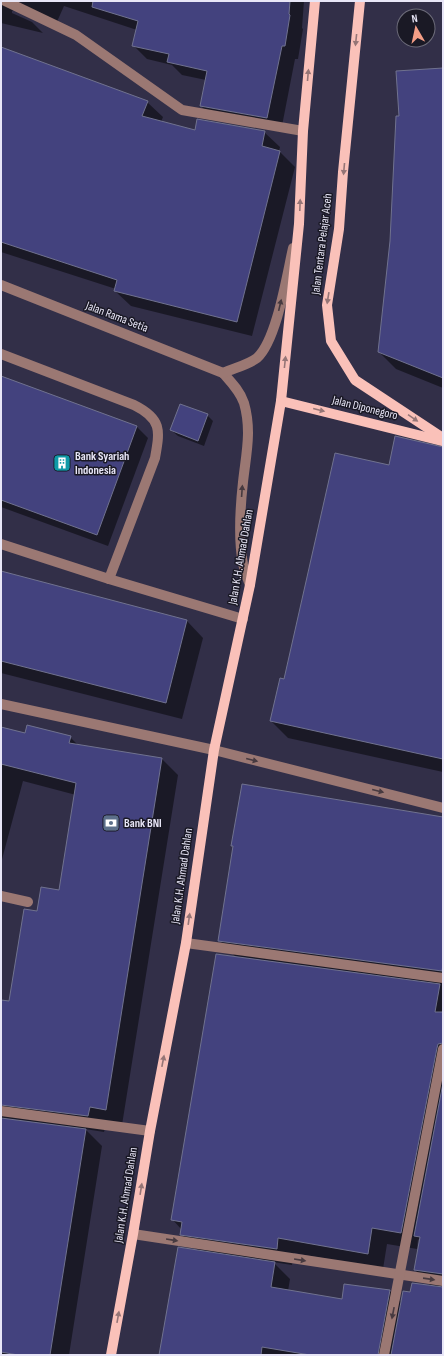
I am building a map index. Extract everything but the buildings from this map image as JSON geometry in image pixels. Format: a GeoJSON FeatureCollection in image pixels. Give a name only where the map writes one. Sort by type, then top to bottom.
{"type":"FeatureCollection","features":[{"type":"Feature","properties":{"kind":"main road","name":"Jalan Tentara Pelajar Aceh"},"geometry":{"type":"LineString","coordinates":[[281,401],[299,224],[303,131],[315,1]]}},
{"type":"Feature","properties":{"kind":"main road","name":"Jalan Tentara Pelajar Aceh"},"geometry":{"type":"LineString","coordinates":[[360,1],[343,172],[340,229],[327,305],[331,341],[355,380],[443,439]]}},
{"type":"Feature","properties":{"kind":"main road","name":"Jalan Diponegoro"},"geometry":{"type":"LineString","coordinates":[[281,401],[443,439]]}},
{"type":"Feature","properties":{"kind":"main road","name":"Jalan K.H. Ahmad Dahlan"},"geometry":{"type":"LineString","coordinates":[[111,1355],[150,1131],[186,943],[214,750],[250,585],[281,401]]}},
{"type":"Feature","properties":{"kind":"street"},"geometry":{"type":"LineString","coordinates":[[5,1],[76,35],[182,110],[303,131]]}},
{"type":"Feature","properties":{"kind":"street"},"geometry":{"type":"LineString","coordinates":[[250,585],[243,565],[240,529],[243,483],[249,439],[248,425],[244,402],[239,392],[223,372],[249,363],[257,358],[274,330],[299,224]]}},
{"type":"Feature","properties":{"kind":"street","name":"Jalan Rama Setia"},"geometry":{"type":"LineString","coordinates":[[1,285],[223,372]]}},
{"type":"Feature","properties":{"kind":"street"},"geometry":{"type":"LineString","coordinates":[[1,354],[145,410],[154,420],[158,428],[158,440],[154,458],[109,579]]}},
{"type":"Feature","properties":{"kind":"street"},"geometry":{"type":"LineString","coordinates":[[1,544],[109,579],[243,619]]}},
{"type":"Feature","properties":{"kind":"street"},"geometry":{"type":"LineString","coordinates":[[1,704],[214,750],[443,808]]}},
{"type":"Feature","properties":{"kind":"street"},"geometry":{"type":"LineString","coordinates":[[1,896],[28,902]]}},
{"type":"Feature","properties":{"kind":"street"},"geometry":{"type":"LineString","coordinates":[[186,943],[443,978]]}},
{"type":"Feature","properties":{"kind":"street"},"geometry":{"type":"LineString","coordinates":[[384,1355],[443,1049]]}},
{"type":"Feature","properties":{"kind":"street"},"geometry":{"type":"LineString","coordinates":[[1,1111],[150,1131]]}},
{"type":"Feature","properties":{"kind":"street"},"geometry":{"type":"LineString","coordinates":[[133,1234],[443,1281]]}},
{"type":"Feature","properties":{"kind":"place","name":"Bank Syariah Indonesia"},"geometry":{"type":"Point","coordinates":[62,463]}},
{"type":"Feature","properties":{"kind":"place","name":"Bank BNI"},"geometry":{"type":"Point","coordinates":[111,823]}}]}
